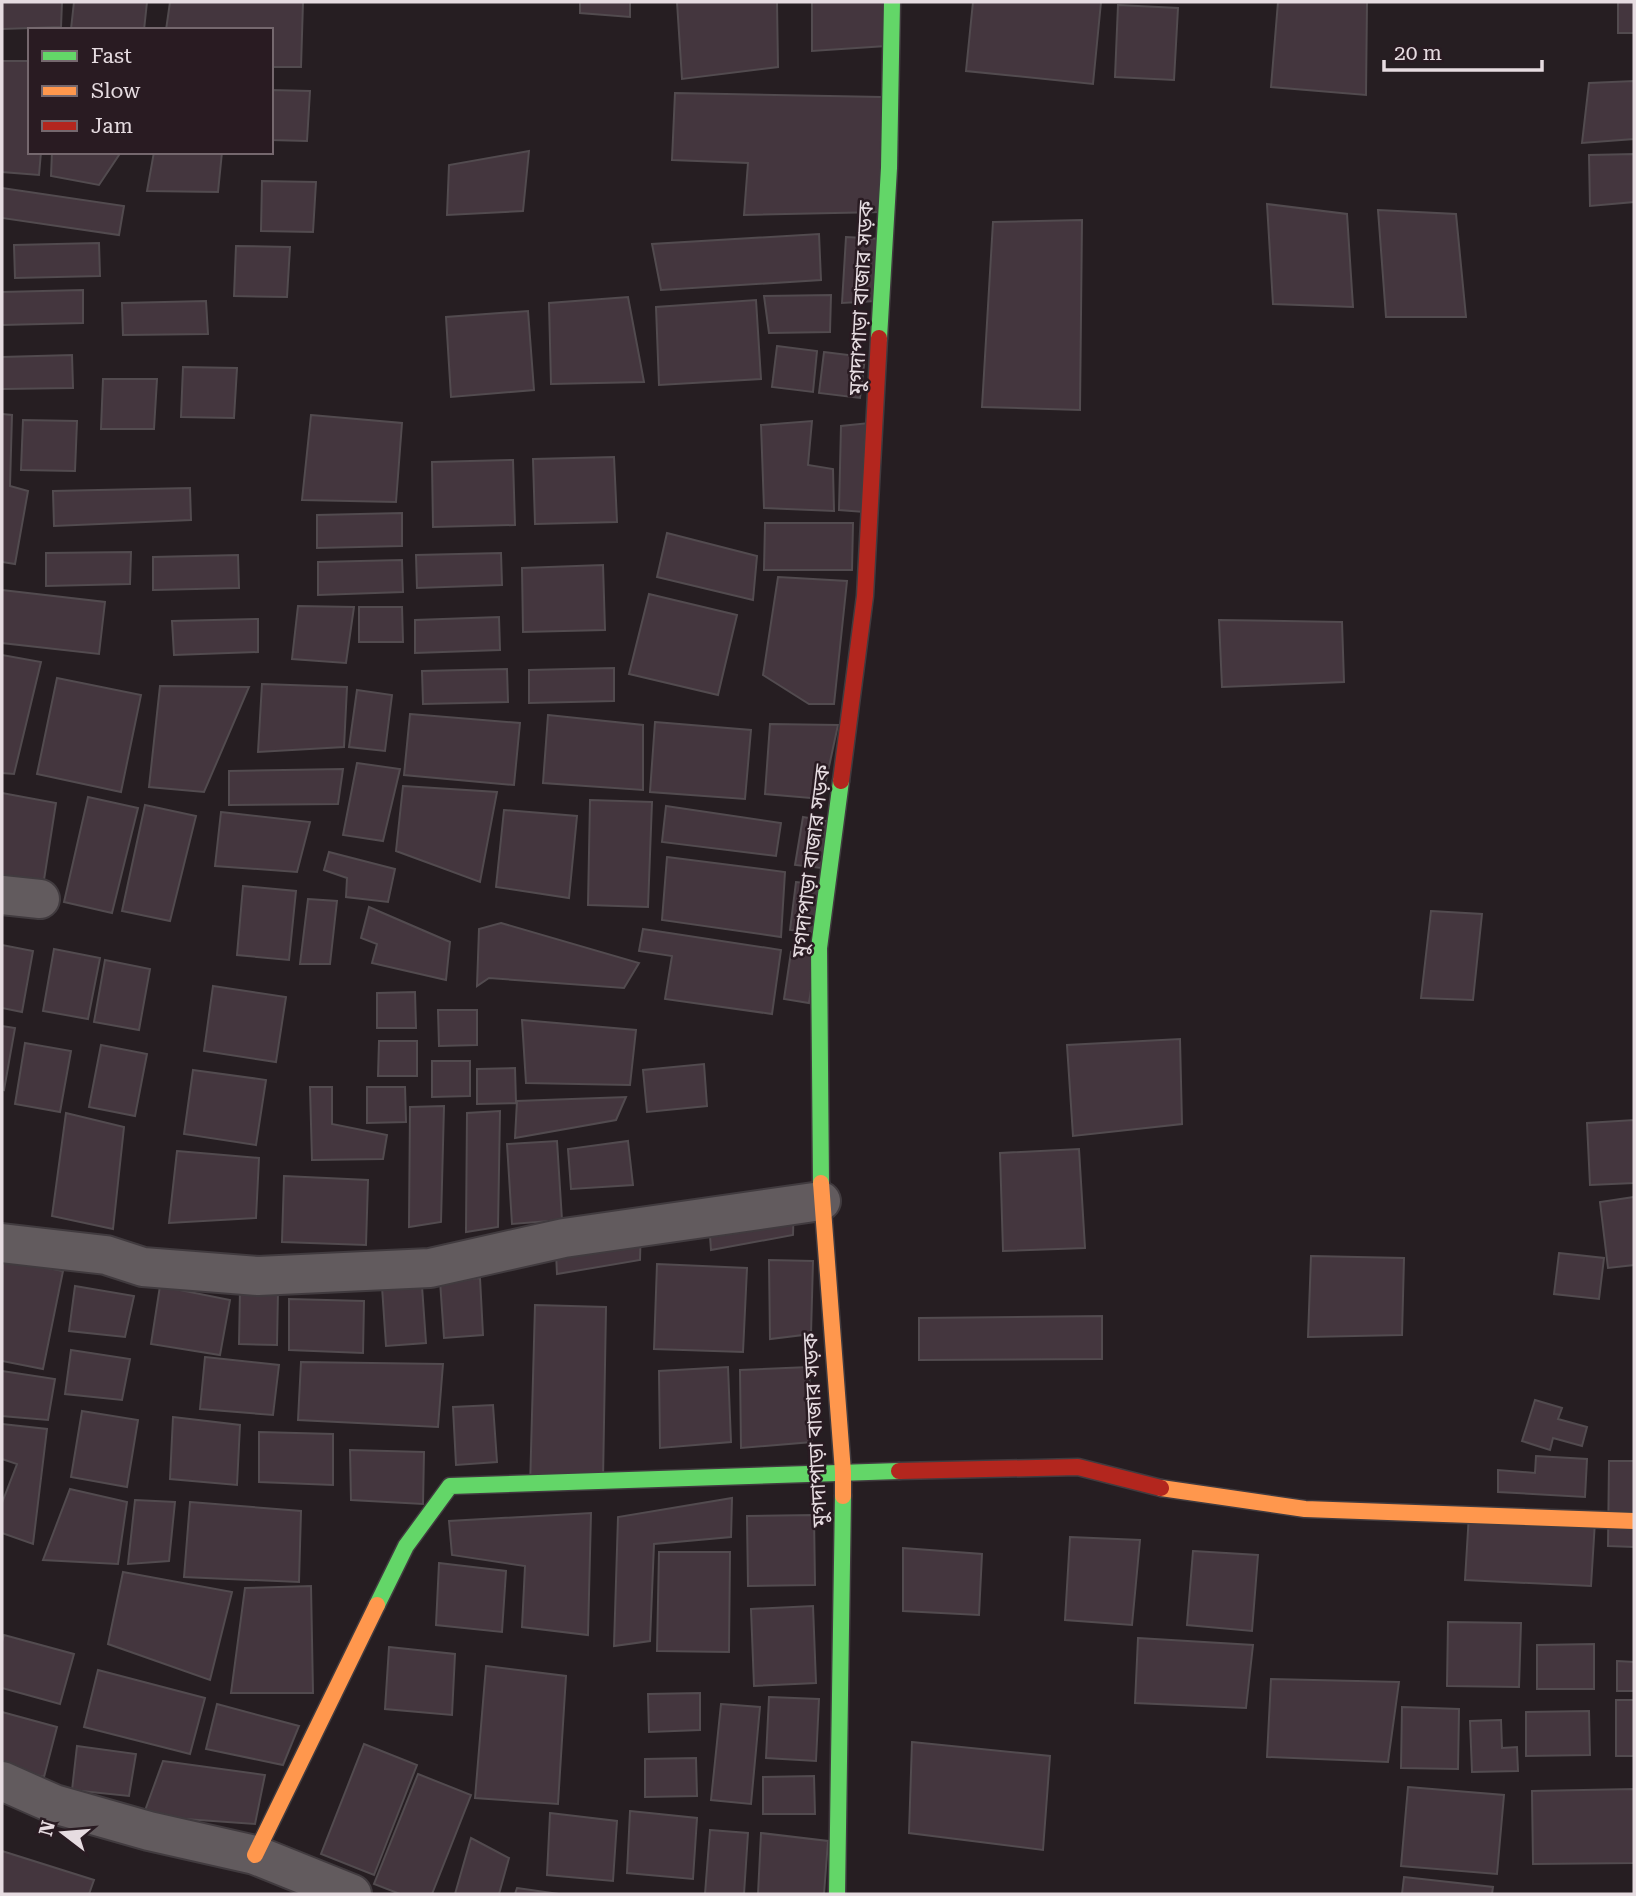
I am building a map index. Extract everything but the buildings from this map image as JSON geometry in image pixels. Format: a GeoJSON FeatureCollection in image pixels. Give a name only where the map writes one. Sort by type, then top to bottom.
{"type":"FeatureCollection","features":[{"type":"Feature","properties":{"kind":"street","name":"মুগদাপাড়া বাজার সড়ক"},"geometry":{"type":"LineString","coordinates":[[837,1894],[842,1472],[821,1201],[819,948],[865,596],[889,168],[892,2]]}},
{"type":"Feature","properties":{"kind":"street"},"geometry":{"type":"LineString","coordinates":[[2,895],[40,899]]}},
{"type":"Feature","properties":{"kind":"street"},"geometry":{"type":"LineString","coordinates":[[2,1243],[106,1255],[143,1267],[258,1276],[430,1268],[564,1238],[821,1201]]}},
{"type":"Feature","properties":{"kind":"street"},"geometry":{"type":"LineString","coordinates":[[255,1855],[406,1546],[450,1486],[842,1472],[1078,1467],[1172,1491],[1305,1509],[1634,1521]]}},
{"type":"Feature","properties":{"kind":"street"},"geometry":{"type":"LineString","coordinates":[[2,1782],[54,1804],[149,1831],[255,1855],[352,1894]]}},
{"type":"Feature","properties":{"kind":"traffic: fast"},"geometry":{"type":"LineString","coordinates":[[879,338],[889,168],[892,2]]}},
{"type":"Feature","properties":{"kind":"traffic: fast"},"geometry":{"type":"LineString","coordinates":[[821,1183],[819,948],[841,781]]}},
{"type":"Feature","properties":{"kind":"traffic: fast"},"geometry":{"type":"LineString","coordinates":[[377,1605],[406,1546],[450,1486],[899,1471]]}},
{"type":"Feature","properties":{"kind":"traffic: fast"},"geometry":{"type":"LineString","coordinates":[[837,1894],[843,1496]]}},
{"type":"Feature","properties":{"kind":"traffic: slow"},"geometry":{"type":"LineString","coordinates":[[821,1183],[843,1496]]}},
{"type":"Feature","properties":{"kind":"traffic: slow"},"geometry":{"type":"LineString","coordinates":[[1161,1488],[1305,1509],[1634,1521]]}},
{"type":"Feature","properties":{"kind":"traffic: slow"},"geometry":{"type":"LineString","coordinates":[[255,1855],[377,1605]]}},
{"type":"Feature","properties":{"kind":"traffic: jam"},"geometry":{"type":"LineString","coordinates":[[841,781],[865,596],[879,338]]}},
{"type":"Feature","properties":{"kind":"traffic: jam"},"geometry":{"type":"LineString","coordinates":[[899,1471],[1078,1467],[1161,1488]]}}]}
